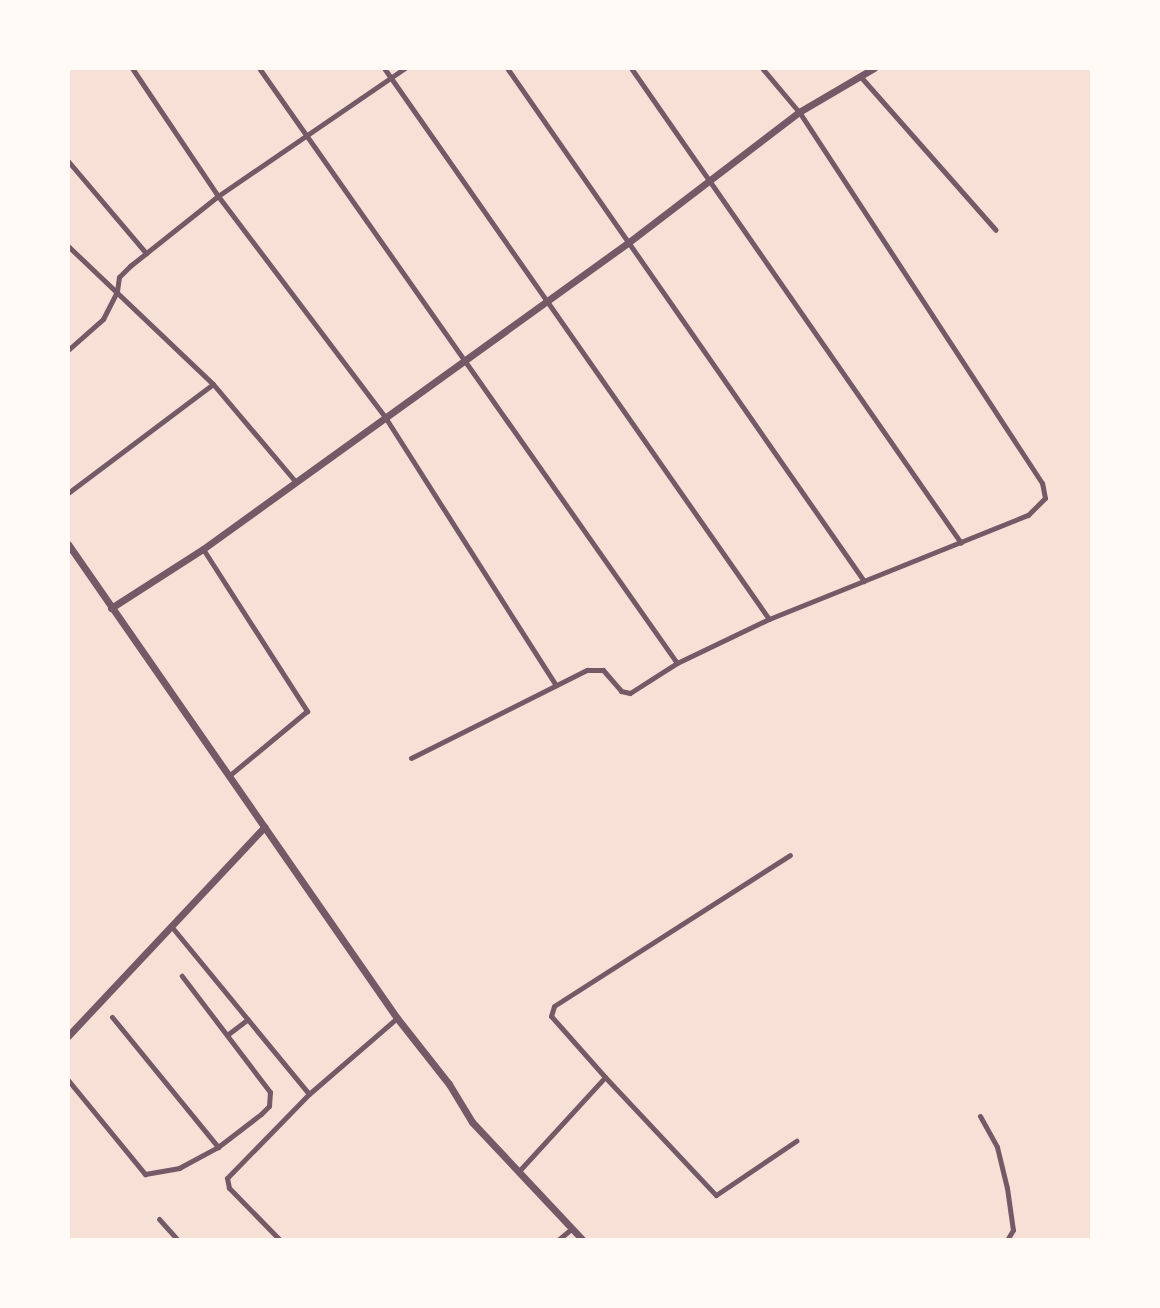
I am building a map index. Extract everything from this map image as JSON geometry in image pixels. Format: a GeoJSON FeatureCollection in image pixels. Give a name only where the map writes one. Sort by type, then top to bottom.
{"type":"FeatureCollection","features":[{"type":"Feature","properties":{"kind":"street"},"geometry":{"type":"LineString","coordinates":[[132,68],[218,196],[385,417],[556,685]]}},
{"type":"Feature","properties":{"kind":"street"},"geometry":{"type":"LineString","coordinates":[[259,68],[308,133],[462,359],[677,663]]}},
{"type":"Feature","properties":{"kind":"street"},"geometry":{"type":"LineString","coordinates":[[384,68],[769,619]]}},
{"type":"Feature","properties":{"kind":"street"},"geometry":{"type":"LineString","coordinates":[[68,350],[103,319],[117,291],[119,277],[146,253],[218,196],[405,68]]}},
{"type":"Feature","properties":{"kind":"street"},"geometry":{"type":"LineString","coordinates":[[507,68],[864,581]]}},
{"type":"Feature","properties":{"kind":"street"},"geometry":{"type":"LineString","coordinates":[[631,68],[961,543]]}},
{"type":"Feature","properties":{"kind":"street"},"geometry":{"type":"LineString","coordinates":[[411,758],[556,685],[598,668],[621,691],[630,693],[677,663],[769,619],[1028,515],[1045,498],[1042,483],[799,112],[762,68]]}},
{"type":"Feature","properties":{"kind":"street"},"geometry":{"type":"LineString","coordinates":[[111,608],[203,549],[462,359],[629,242],[799,112],[874,68]]}},
{"type":"Feature","properties":{"kind":"street"},"geometry":{"type":"LineString","coordinates":[[860,76],[996,230]]}},
{"type":"Feature","properties":{"kind":"street"},"geometry":{"type":"LineString","coordinates":[[68,161],[146,253]]}},
{"type":"Feature","properties":{"kind":"street"},"geometry":{"type":"LineString","coordinates":[[68,246],[213,384],[295,481]]}},
{"type":"Feature","properties":{"kind":"street"},"geometry":{"type":"LineString","coordinates":[[68,493],[213,384]]}},
{"type":"Feature","properties":{"kind":"street"},"geometry":{"type":"LineString","coordinates":[[68,544],[397,1018],[449,1084],[472,1122],[583,1240]]}},
{"type":"Feature","properties":{"kind":"street"},"geometry":{"type":"LineString","coordinates":[[203,549],[307,711],[230,775]]}},
{"type":"Feature","properties":{"kind":"street"},"geometry":{"type":"LineString","coordinates":[[68,1036],[264,827]]}},
{"type":"Feature","properties":{"kind":"street"},"geometry":{"type":"LineString","coordinates":[[790,855],[556,1005],[551,1016],[712,1194],[727,1190],[796,1141]]}},
{"type":"Feature","properties":{"kind":"street"},"geometry":{"type":"LineString","coordinates":[[171,926],[309,1094]]}},
{"type":"Feature","properties":{"kind":"street"},"geometry":{"type":"LineString","coordinates":[[68,1080],[145,1174],[179,1168],[218,1147],[261,1114],[272,1100],[270,1092],[182,976]]}},
{"type":"Feature","properties":{"kind":"street"},"geometry":{"type":"LineString","coordinates":[[112,1017],[218,1147]]}},
{"type":"Feature","properties":{"kind":"street"},"geometry":{"type":"LineString","coordinates":[[280,1240],[229,1188],[227,1178],[309,1094],[397,1018]]}},
{"type":"Feature","properties":{"kind":"street"},"geometry":{"type":"LineString","coordinates":[[227,1035],[248,1019]]}},
{"type":"Feature","properties":{"kind":"street"},"geometry":{"type":"LineString","coordinates":[[519,1172],[605,1077]]}},
{"type":"Feature","properties":{"kind":"street"},"geometry":{"type":"LineString","coordinates":[[980,1116],[997,1147],[1007,1188],[1013,1230],[1007,1240]]}},
{"type":"Feature","properties":{"kind":"street"},"geometry":{"type":"LineString","coordinates":[[159,1219],[178,1240]]}},
{"type":"Feature","properties":{"kind":"street"},"geometry":{"type":"LineString","coordinates":[[558,1240],[571,1229]]}}]}
